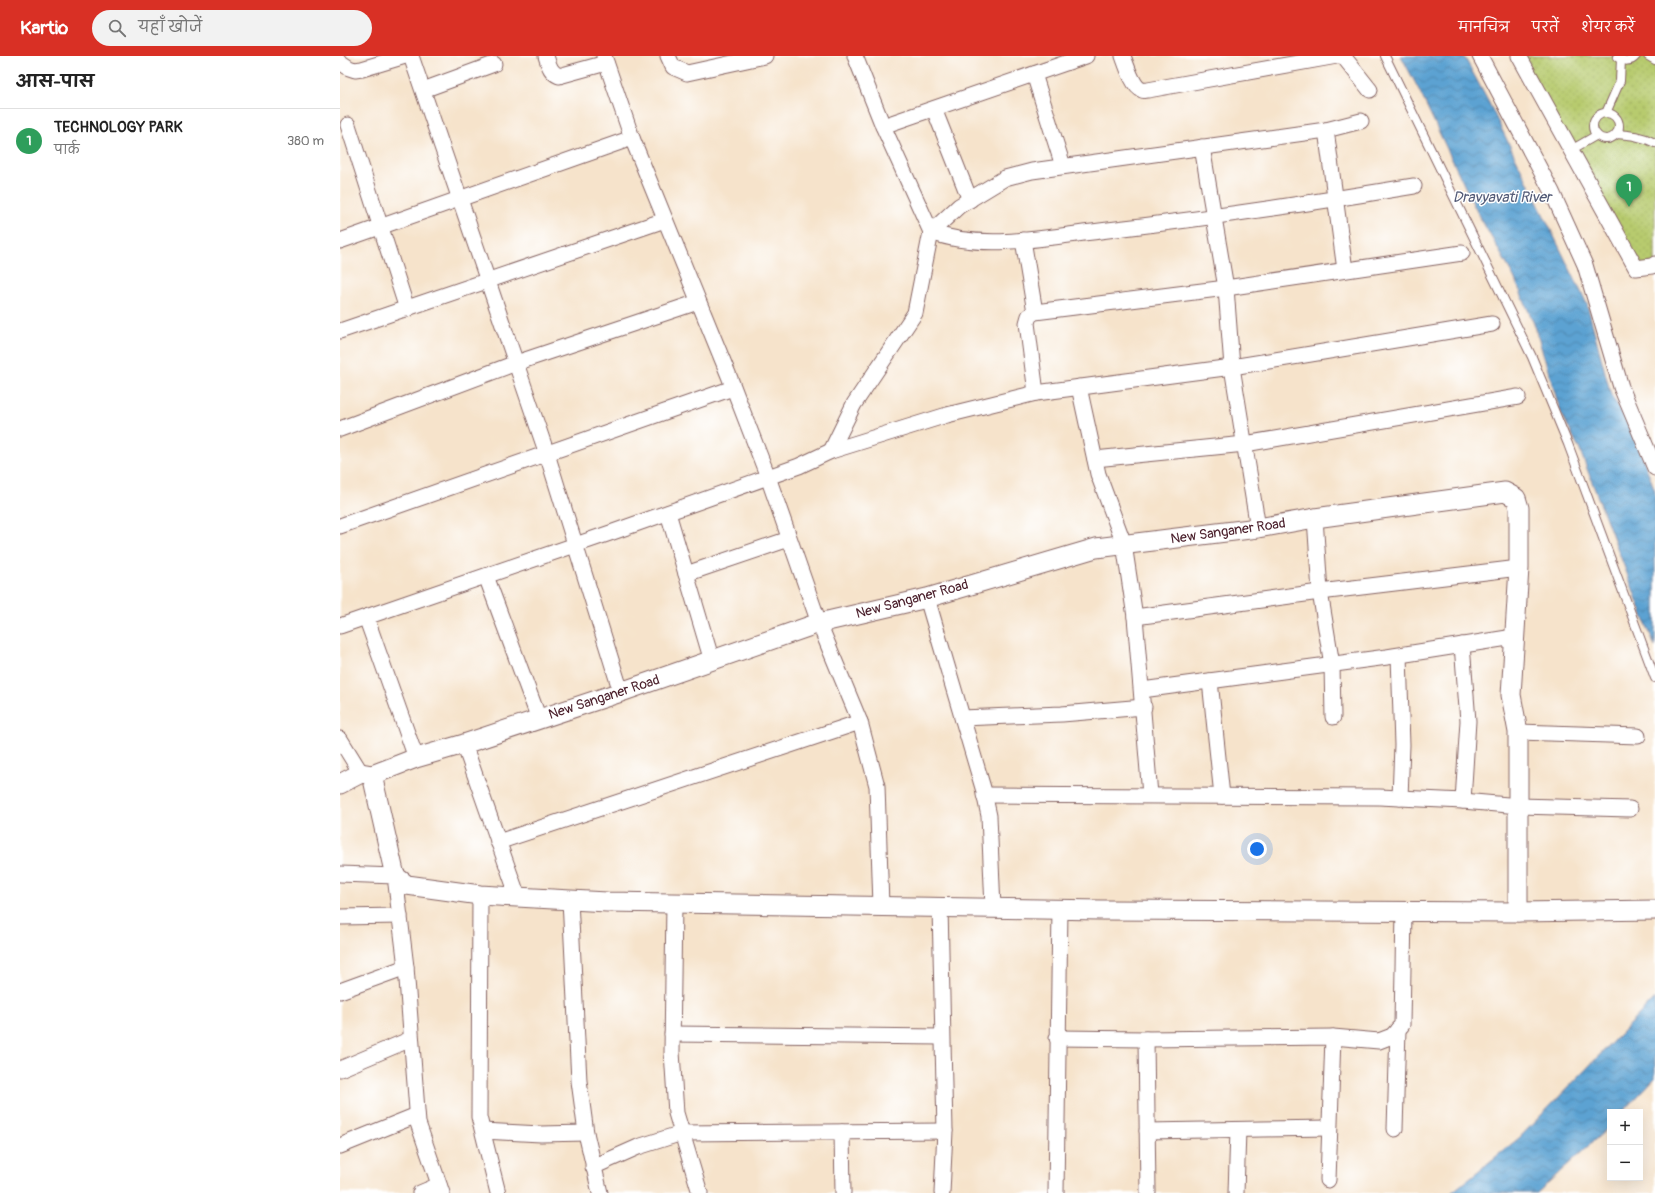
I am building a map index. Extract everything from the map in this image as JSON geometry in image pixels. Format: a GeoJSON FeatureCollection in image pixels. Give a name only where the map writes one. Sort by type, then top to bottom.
{"type":"FeatureCollection","features":[{"type":"Feature","properties":{"kind":"street"},"geometry":{"type":"LineString","coordinates":[[340,62],[355,70],[405,56]]}},
{"type":"Feature","properties":{"kind":"street"},"geometry":{"type":"LineString","coordinates":[[411,56],[547,454],[621,692]]}},
{"type":"Feature","properties":{"kind":"street"},"geometry":{"type":"LineString","coordinates":[[546,56],[553,74],[559,76],[605,60],[632,138],[768,477],[819,623],[860,722],[877,786],[881,906]]}},
{"type":"Feature","properties":{"kind":"street"},"geometry":{"type":"LineString","coordinates":[[668,56],[673,67],[687,73],[732,59],[765,56]]}},
{"type":"Feature","properties":{"kind":"street"},"geometry":{"type":"LineString","coordinates":[[855,56],[882,126],[931,232],[945,238],[969,241],[1003,242],[1023,240],[1215,218],[1414,186]]}},
{"type":"Feature","properties":{"kind":"street"},"geometry":{"type":"LineString","coordinates":[[882,126],[1086,56]]}},
{"type":"Feature","properties":{"kind":"street"},"geometry":{"type":"LineString","coordinates":[[1123,56],[1136,86],[1142,90],[1148,90],[1337,56]]}},
{"type":"Feature","properties":{"kind":"street"},"geometry":{"type":"LineString","coordinates":[[1342,56],[1370,90]]}},
{"type":"Feature","properties":{"kind":"street"},"geometry":{"type":"LineString","coordinates":[[1480,56],[1552,192],[1585,265],[1621,386],[1655,468]]}},
{"type":"Feature","properties":{"kind":"street"},"geometry":{"type":"LineString","coordinates":[[1519,56],[1636,268],[1652,266],[1655,264]]}},
{"type":"Feature","properties":{"kind":"street"},"geometry":{"type":"LineString","coordinates":[[423,90],[494,64]]}},
{"type":"Feature","properties":{"kind":"street"},"geometry":{"type":"LineString","coordinates":[[1034,74],[1063,166]]}},
{"type":"Feature","properties":{"kind":"street"},"geometry":{"type":"LineString","coordinates":[[934,109],[970,200]]}},
{"type":"Feature","properties":{"kind":"street"},"geometry":{"type":"LineString","coordinates":[[832,451],[854,404],[915,313],[931,232],[959,206],[1005,178],[1032,171],[1326,130],[1361,121]]}},
{"type":"Feature","properties":{"kind":"street"},"geometry":{"type":"LineString","coordinates":[[348,125],[382,227],[407,309]]}},
{"type":"Feature","properties":{"kind":"street"},"geometry":{"type":"LineString","coordinates":[[1326,130],[1334,200],[1345,270]]}},
{"type":"Feature","properties":{"kind":"street"},"geometry":{"type":"LineString","coordinates":[[340,241],[461,200],[632,138]]}},
{"type":"Feature","properties":{"kind":"street"},"geometry":{"type":"LineString","coordinates":[[1202,147],[1226,288],[1232,367],[1258,528]]}},
{"type":"Feature","properties":{"kind":"street"},"geometry":{"type":"LineString","coordinates":[[340,331],[665,220]]}},
{"type":"Feature","properties":{"kind":"street"},"geometry":{"type":"LineString","coordinates":[[1023,240],[1035,312]]}},
{"type":"Feature","properties":{"kind":"street"},"geometry":{"type":"LineString","coordinates":[[1036,393],[1027,323],[1029,316],[1035,312],[1226,288],[1462,253]]}},
{"type":"Feature","properties":{"kind":"street"},"geometry":{"type":"LineString","coordinates":[[340,429],[516,363],[698,302]]}},
{"type":"Feature","properties":{"kind":"street"},"geometry":{"type":"LineString","coordinates":[[340,626],[668,513],[799,466],[832,451],[947,415],[1036,393],[1232,367],[1492,324]]}},
{"type":"Feature","properties":{"kind":"street"},"geometry":{"type":"LineString","coordinates":[[1080,387],[1098,474],[1124,544],[1135,617],[1144,707],[1150,795]]}},
{"type":"Feature","properties":{"kind":"street"},"geometry":{"type":"LineString","coordinates":[[340,526],[733,388]]}},
{"type":"Feature","properties":{"kind":"street"},"geometry":{"type":"LineString","coordinates":[[1095,459],[1244,444],[1518,397]]}},
{"type":"Feature","properties":{"kind":"street","name":"New Sanganer Road"},"geometry":{"type":"LineString","coordinates":[[340,784],[366,774],[464,744],[621,692],[819,623],[926,598],[1096,548],[1258,528],[1315,518],[1505,492],[1516,498],[1519,508],[1519,568]]}},
{"type":"Feature","properties":{"kind":"street"},"geometry":{"type":"LineString","coordinates":[[668,513],[712,661]]}},
{"type":"Feature","properties":{"kind":"street"},"geometry":{"type":"LineString","coordinates":[[1315,518],[1320,592],[1332,665],[1332,717]]}},
{"type":"Feature","properties":{"kind":"street"},"geometry":{"type":"LineString","coordinates":[[686,574],[789,538]]}},
{"type":"Feature","properties":{"kind":"street"},"geometry":{"type":"LineString","coordinates":[[1135,617],[1320,592],[1519,568],[1511,695],[1518,732],[1518,912]]}},
{"type":"Feature","properties":{"kind":"street"},"geometry":{"type":"LineString","coordinates":[[486,576],[539,719]]}},
{"type":"Feature","properties":{"kind":"street"},"geometry":{"type":"LineString","coordinates":[[926,598],[962,718],[989,816],[993,908]]}},
{"type":"Feature","properties":{"kind":"street"},"geometry":{"type":"LineString","coordinates":[[366,617],[416,758]]}},
{"type":"Feature","properties":{"kind":"street"},"geometry":{"type":"LineString","coordinates":[[1142,690],[1399,656],[1514,637]]}},
{"type":"Feature","properties":{"kind":"street"},"geometry":{"type":"LineString","coordinates":[[1462,646],[1468,722],[1463,801]]}},
{"type":"Feature","properties":{"kind":"street"},"geometry":{"type":"LineString","coordinates":[[1399,656],[1402,738],[1400,798]]}},
{"type":"Feature","properties":{"kind":"street"},"geometry":{"type":"LineString","coordinates":[[1210,681],[1222,796]]}},
{"type":"Feature","properties":{"kind":"street"},"geometry":{"type":"LineString","coordinates":[[962,718],[1062,714],[1144,707]]}},
{"type":"Feature","properties":{"kind":"street"},"geometry":{"type":"LineString","coordinates":[[498,842],[860,722]]}},
{"type":"Feature","properties":{"kind":"street"},"geometry":{"type":"LineString","coordinates":[[1518,732],[1638,736]]}},
{"type":"Feature","properties":{"kind":"street"},"geometry":{"type":"LineString","coordinates":[[340,739],[366,774],[395,876],[406,967],[418,1123],[441,1189],[420,1193]]}},
{"type":"Feature","properties":{"kind":"street"},"geometry":{"type":"LineString","coordinates":[[464,744],[518,897]]}},
{"type":"Feature","properties":{"kind":"street"},"geometry":{"type":"LineString","coordinates":[[984,795],[1400,798],[1463,801],[1519,806],[1630,809]]}},
{"type":"Feature","properties":{"kind":"street"},"geometry":{"type":"LineString","coordinates":[[340,874],[395,876],[407,885],[480,895],[570,900],[674,903],[1060,909],[1518,912],[1651,910]]}},
{"type":"Feature","properties":{"kind":"street"},"geometry":{"type":"LineString","coordinates":[[480,895],[479,1118],[498,1193]]}},
{"type":"Feature","properties":{"kind":"street"},"geometry":{"type":"LineString","coordinates":[[570,900],[579,1081],[586,1133],[600,1193]]}},
{"type":"Feature","properties":{"kind":"street"},"geometry":{"type":"LineString","coordinates":[[674,903],[672,1052],[676,1113],[700,1193]]}},
{"type":"Feature","properties":{"kind":"street"},"geometry":{"type":"LineString","coordinates":[[940,907],[945,1131],[942,1193]]}},
{"type":"Feature","properties":{"kind":"street"},"geometry":{"type":"LineString","coordinates":[[1056,1193],[1060,909]]}},
{"type":"Feature","properties":{"kind":"street"},"geometry":{"type":"LineString","coordinates":[[1057,1038],[1146,1039],[1333,1037],[1379,1041],[1392,1036],[1402,1025],[1404,911]]}},
{"type":"Feature","properties":{"kind":"street"},"geometry":{"type":"LineString","coordinates":[[340,917],[400,916]]}},
{"type":"Feature","properties":{"kind":"street"},"geometry":{"type":"LineString","coordinates":[[340,991],[406,967]]}},
{"type":"Feature","properties":{"kind":"street"},"geometry":{"type":"LineString","coordinates":[[1395,1129],[1398,1029]]}},
{"type":"Feature","properties":{"kind":"street"},"geometry":{"type":"LineString","coordinates":[[672,1034],[942,1037]]}},
{"type":"Feature","properties":{"kind":"street"},"geometry":{"type":"LineString","coordinates":[[1328,1180],[1333,1037]]}},
{"type":"Feature","properties":{"kind":"street"},"geometry":{"type":"LineString","coordinates":[[340,1068],[411,1039]]}},
{"type":"Feature","properties":{"kind":"street"},"geometry":{"type":"LineString","coordinates":[[1146,1039],[1148,1193]]}},
{"type":"Feature","properties":{"kind":"street"},"geometry":{"type":"LineString","coordinates":[[340,1146],[417,1115]]}},
{"type":"Feature","properties":{"kind":"street"},"geometry":{"type":"LineString","coordinates":[[1147,1131],[1329,1128]]}},
{"type":"Feature","properties":{"kind":"street"},"geometry":{"type":"LineString","coordinates":[[1236,1193],[1238,1130]]}},
{"type":"Feature","properties":{"kind":"street"},"geometry":{"type":"LineString","coordinates":[[483,1131],[541,1134],[586,1133]]}},
{"type":"Feature","properties":{"kind":"street"},"geometry":{"type":"LineString","coordinates":[[593,1167],[638,1147],[682,1133],[945,1131]]}},
{"type":"Feature","properties":{"kind":"street"},"geometry":{"type":"LineString","coordinates":[[842,1132],[843,1193]]}},
{"type":"Feature","properties":{"kind":"lane"},"geometry":{"type":"LineString","coordinates":[[1385,56],[1532,357],[1568,444],[1655,678]]}},
{"type":"Feature","properties":{"kind":"lane"},"geometry":{"type":"LineString","coordinates":[[1606,113],[1620,81],[1619,58],[1628,61],[1636,56]]}},
{"type":"Feature","properties":{"kind":"lane"},"geometry":{"type":"LineString","coordinates":[[1648,56],[1655,60]]}},
{"type":"Feature","properties":{"kind":"lane"},"geometry":{"type":"LineString","coordinates":[[1616,134],[1619,127],[1617,118],[1606,113],[1595,119],[1593,127],[1597,135],[1604,139],[1616,134],[1634,135],[1646,138],[1655,143]]}},
{"type":"Feature","properties":{"kind":"lane"},"geometry":{"type":"LineString","coordinates":[[1571,150],[1597,135]]}},
{"type":"Feature","properties":{"kind":"green space"},"geometry":{"type":"Polygon","coordinates":[[[1519,56],[1655,56],[1655,264],[1636,268],[1519,56]]]}},
{"type":"Feature","properties":{"kind":"water","name":"Dravyavati River"},"geometry":{"type":"Polygon","coordinates":[[[1401,56],[1464,56],[1488,101],[1587,304],[1611,395],[1625,417],[1638,444],[1655,491],[1655,647],[1579,448],[1561,413],[1534,324],[1514,277],[1477,212],[1418,88],[1401,56]]]}},
{"type":"Feature","properties":{"kind":"water"},"geometry":{"type":"Polygon","coordinates":[[[1655,998],[1655,1078],[1626,1109],[1607,1109],[1607,1129],[1537,1193],[1451,1193],[1519,1138],[1655,998]]]}},
{"type":"Feature","properties":{"kind":"place","name":"TECHNOLOGY PARK"},"geometry":{"type":"Point","coordinates":[1629,207]}}]}
